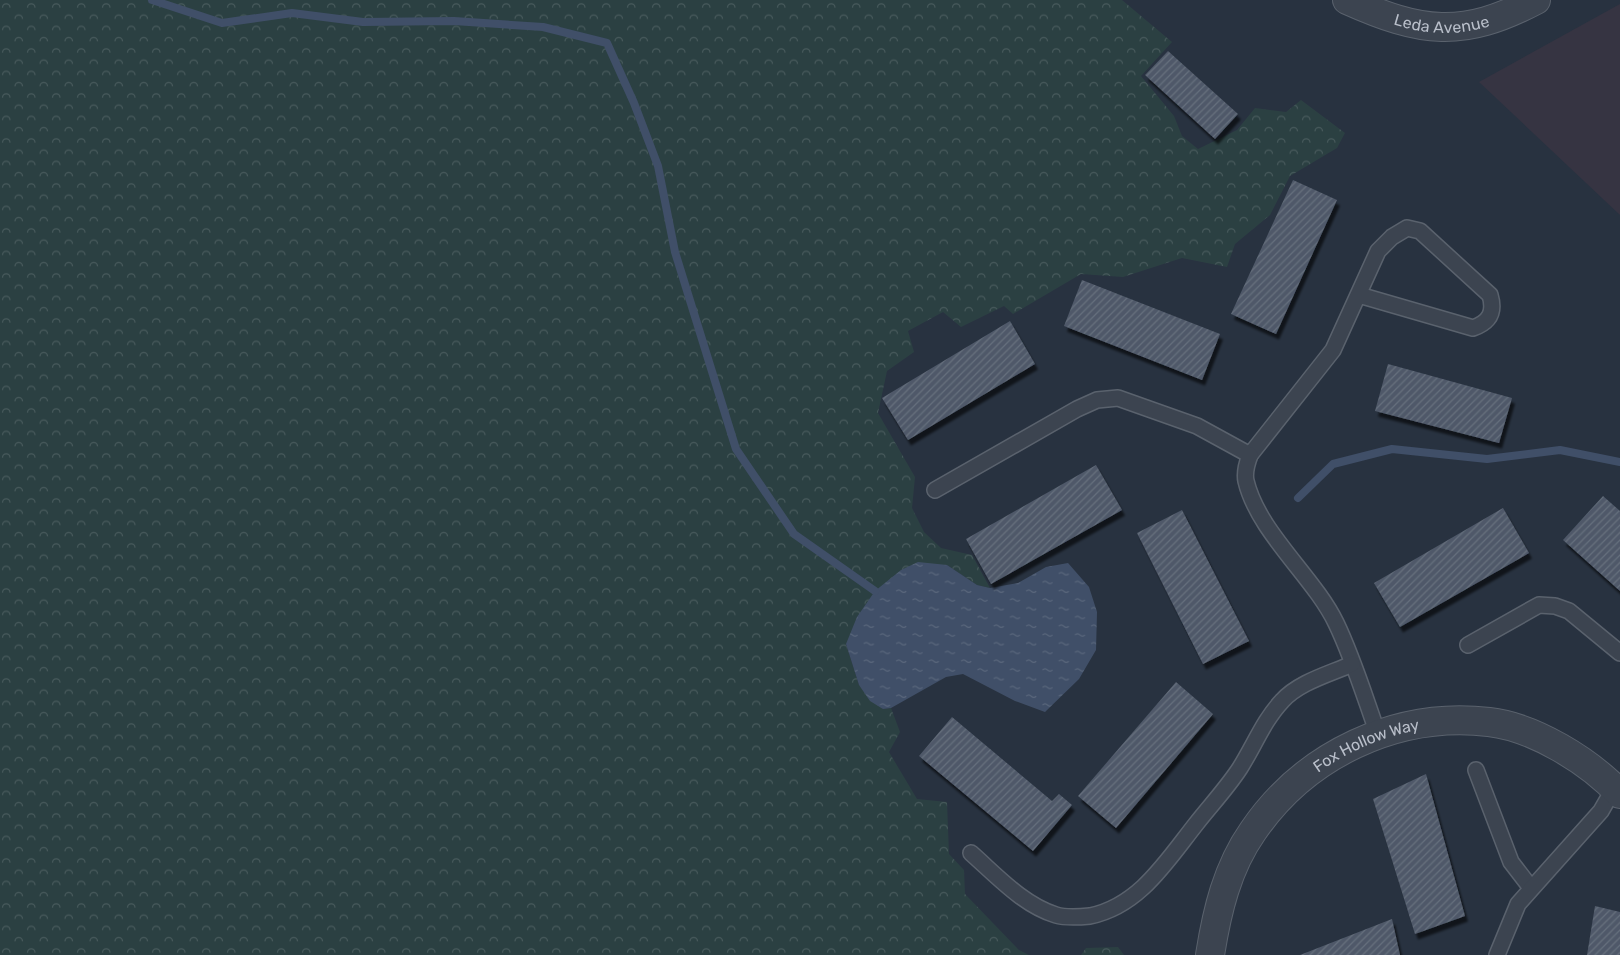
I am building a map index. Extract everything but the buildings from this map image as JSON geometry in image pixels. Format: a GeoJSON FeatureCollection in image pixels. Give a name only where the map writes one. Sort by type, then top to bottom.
{"type":"FeatureCollection","features":[{"type":"Feature","properties":{"kind":"street","name":"Leda Avenue"},"geometry":{"type":"LineString","coordinates":[[1347,0],[1383,16],[1425,27],[1462,28],[1494,18],[1536,0]]}},
{"type":"Feature","properties":{"kind":"street","name":"Fox Hollow Way"},"geometry":{"type":"LineString","coordinates":[[1210,955],[1216,916],[1225,886],[1253,831],[1292,785],[1315,766],[1340,750],[1378,734],[1431,723],[1490,722],[1548,741],[1618,786]]}},
{"type":"Feature","properties":{"kind":"lane"},"geometry":{"type":"LineString","coordinates":[[1359,295],[1473,328],[1484,324],[1490,317],[1493,306],[1490,295],[1420,231],[1407,228],[1392,237],[1378,251],[1333,350],[1250,455],[1246,466],[1246,481],[1268,526],[1327,605],[1352,664],[1378,734]]}},
{"type":"Feature","properties":{"kind":"lane"},"geometry":{"type":"LineString","coordinates":[[935,490],[1077,409],[1097,400],[1118,398],[1139,405],[1197,426],[1250,455]]}},
{"type":"Feature","properties":{"kind":"lane"},"geometry":{"type":"LineString","coordinates":[[1468,645],[1539,605],[1555,606],[1569,611],[1620,654]]}},
{"type":"Feature","properties":{"kind":"lane"},"geometry":{"type":"LineString","coordinates":[[971,853],[1020,895],[1038,907],[1057,916],[1080,917],[1105,913],[1124,904],[1159,871],[1239,770],[1270,716],[1283,699],[1301,687],[1352,664]]}},
{"type":"Feature","properties":{"kind":"lane"},"geometry":{"type":"LineString","coordinates":[[1476,770],[1511,862],[1531,888]]}},
{"type":"Feature","properties":{"kind":"lane"},"geometry":{"type":"LineString","coordinates":[[1497,955],[1518,904],[1601,811],[1618,786]]}},
{"type":"Feature","properties":{"kind":"shaded area"},"geometry":{"type":"Polygon","coordinates":[[[1620,4],[1620,215],[1479,82],[1620,4]]]}},
{"type":"Feature","properties":{"kind":"green space"},"geometry":{"type":"Polygon","coordinates":[[[0,0],[1122,0],[1172,42],[1141,76],[1174,116],[1182,136],[1198,149],[1237,130],[1255,108],[1286,112],[1301,100],[1345,133],[1337,148],[1290,176],[1270,215],[1235,244],[1227,267],[1182,258],[1123,277],[1081,274],[1013,314],[1004,306],[961,327],[943,312],[908,331],[914,352],[887,371],[878,413],[915,477],[912,508],[924,532],[941,548],[972,555],[990,588],[977,585],[947,565],[846,644],[859,685],[883,709],[891,708],[900,732],[889,752],[917,799],[947,802],[949,854],[964,870],[965,894],[1019,950],[1029,955],[0,955],[0,0]]]}},
{"type":"Feature","properties":{"kind":"green space"},"geometry":{"type":"Polygon","coordinates":[[[1118,947],[1124,955],[1081,955],[1086,948],[1118,947]]]}},
{"type":"Feature","properties":{"kind":"water"},"geometry":{"type":"Polygon","coordinates":[[[918,562],[947,565],[977,585],[990,588],[1018,583],[1046,567],[1068,563],[1089,587],[1097,612],[1096,650],[1079,679],[1045,712],[1015,701],[963,674],[946,677],[891,708],[883,709],[870,701],[859,685],[846,644],[857,617],[875,591],[901,570],[918,562]]]}},
{"type":"Feature","properties":{"kind":"waterway"},"geometry":{"type":"LineString","coordinates":[[152,0],[222,23],[292,13],[363,22],[454,21],[543,27],[607,43],[634,103],[658,166],[675,252],[736,449],[794,534],[875,591]]}},
{"type":"Feature","properties":{"kind":"waterway"},"geometry":{"type":"LineString","coordinates":[[1298,498],[1333,464],[1392,449],[1487,459],[1560,450],[1620,462]]}}]}
